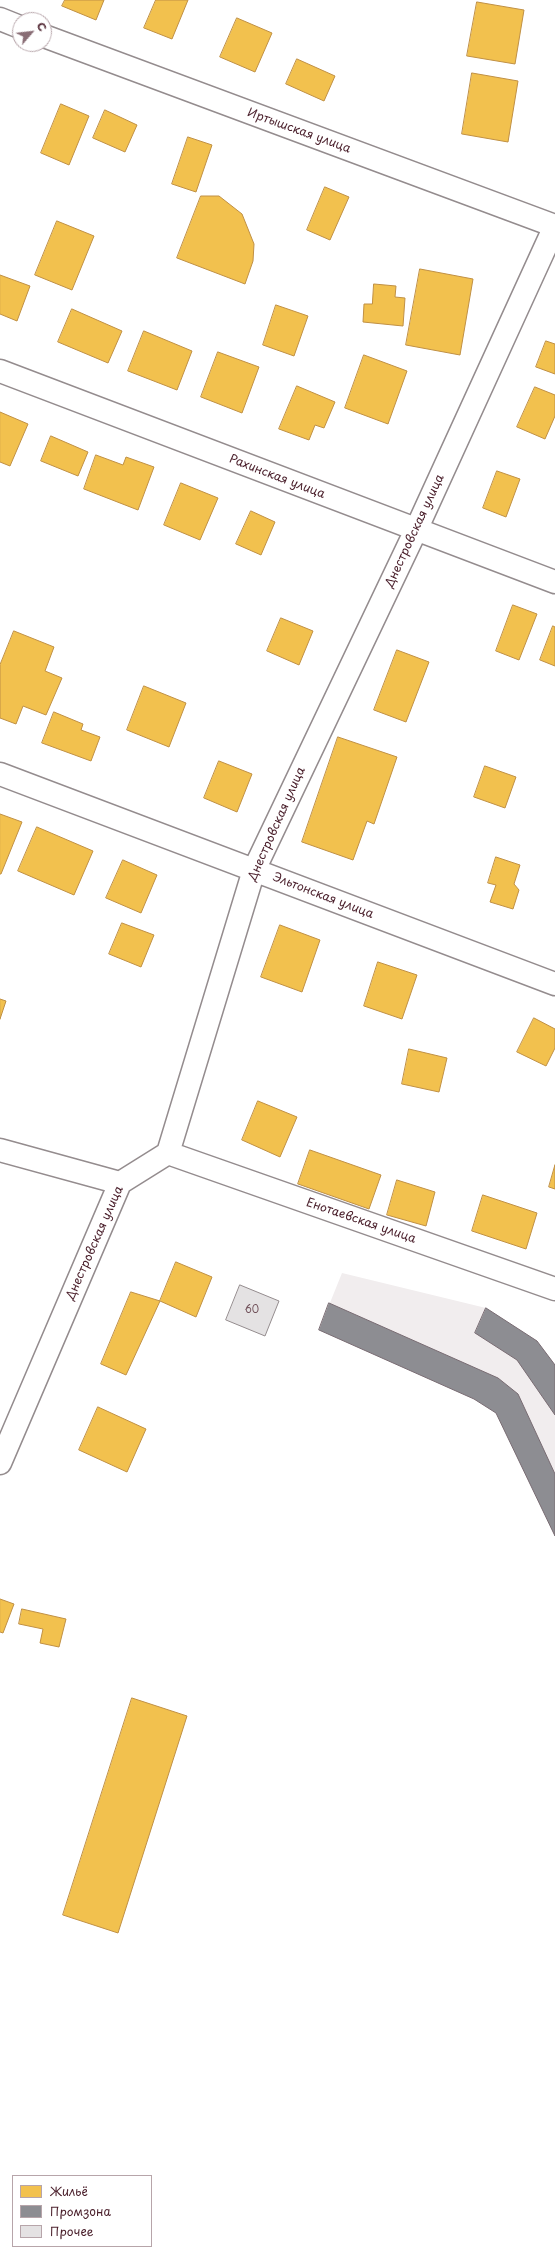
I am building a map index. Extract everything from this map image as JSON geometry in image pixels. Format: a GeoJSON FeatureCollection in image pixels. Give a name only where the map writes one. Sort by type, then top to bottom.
{"type":"FeatureCollection","features":[{"type":"Feature","properties":{"kind":"street"},"geometry":{"type":"LineString","coordinates":[[0,19],[12,24]]}},
{"type":"Feature","properties":{"kind":"street","name":"Иртышская улица"},"geometry":{"type":"LineString","coordinates":[[52,39],[555,226]]}},
{"type":"Feature","properties":{"kind":"street","name":"Днестровская улица"},"geometry":{"type":"LineString","coordinates":[[0,1463],[120,1183],[168,1153],[254,870],[416,530],[555,226]]}},
{"type":"Feature","properties":{"kind":"street","name":"Рахинская улица"},"geometry":{"type":"LineString","coordinates":[[0,371],[555,582]]}},
{"type":"Feature","properties":{"kind":"street","name":"Эльтонская улица"},"geometry":{"type":"LineString","coordinates":[[0,774],[555,984]]}},
{"type":"Feature","properties":{"kind":"street"},"geometry":{"type":"LineString","coordinates":[[0,1150],[120,1183]]}},
{"type":"Feature","properties":{"kind":"street","name":"Енотаевская улица"},"geometry":{"type":"LineString","coordinates":[[168,1153],[555,1289]]}},
{"type":"Feature","properties":{"kind":"shaded area"},"geometry":{"type":"Polygon","coordinates":[[[342,1273],[486,1308],[537,1341],[555,1365],[555,1536],[496,1413],[474,1399],[319,1330],[342,1273]]]}},
{"type":"Feature","properties":{"kind":"building: Жильё"},"geometry":{"type":"Polygon","coordinates":[[[65,0],[104,0],[96,20],[62,6],[65,0]]]}},
{"type":"Feature","properties":{"kind":"building: Жильё"},"geometry":{"type":"Polygon","coordinates":[[[156,0],[188,0],[172,39],[144,28],[156,0]]]}},
{"type":"Feature","properties":{"kind":"building: Жильё"},"geometry":{"type":"Polygon","coordinates":[[[477,2],[524,10],[515,64],[467,56],[477,2]]]}},
{"type":"Feature","properties":{"kind":"building: Жильё"},"geometry":{"type":"Polygon","coordinates":[[[237,18],[272,33],[255,72],[220,57],[237,18]]]}},
{"type":"Feature","properties":{"kind":"building: Жильё"},"geometry":{"type":"Polygon","coordinates":[[[297,59],[335,76],[324,101],[286,84],[297,59]]]}},
{"type":"Feature","properties":{"kind":"building: Жильё"},"geometry":{"type":"Polygon","coordinates":[[[472,73],[518,81],[508,142],[462,134],[472,73]]]}},
{"type":"Feature","properties":{"kind":"building: Жильё"},"geometry":{"type":"Polygon","coordinates":[[[61,104],[89,116],[69,165],[41,153],[61,104]]]}},
{"type":"Feature","properties":{"kind":"building: Жильё"},"geometry":{"type":"Polygon","coordinates":[[[105,110],[137,125],[125,152],[93,138],[105,110]]]}},
{"type":"Feature","properties":{"kind":"building: Жильё"},"geometry":{"type":"Polygon","coordinates":[[[188,137],[212,145],[196,192],[172,184],[188,137]]]}},
{"type":"Feature","properties":{"kind":"building: Жильё"},"geometry":{"type":"Polygon","coordinates":[[[325,187],[349,197],[330,240],[307,230],[325,187]]]}},
{"type":"Feature","properties":{"kind":"building: Жильё"},"geometry":{"type":"Polygon","coordinates":[[[201,196],[219,196],[242,214],[254,244],[253,261],[245,284],[177,258],[201,196]]]}},
{"type":"Feature","properties":{"kind":"building: Жильё"},"geometry":{"type":"Polygon","coordinates":[[[57,221],[94,236],[72,290],[35,275],[57,221]]]}},
{"type":"Feature","properties":{"kind":"building: Жильё"},"geometry":{"type":"Polygon","coordinates":[[[420,269],[473,279],[460,355],[406,345],[420,269]]]}},
{"type":"Feature","properties":{"kind":"building: Жильё"},"geometry":{"type":"Polygon","coordinates":[[[0,275],[30,286],[17,321],[0,314],[0,275]]]}},
{"type":"Feature","properties":{"kind":"building: Жильё"},"geometry":{"type":"Polygon","coordinates":[[[374,284],[396,286],[395,297],[405,298],[403,326],[363,322],[364,304],[372,304],[374,284]]]}},
{"type":"Feature","properties":{"kind":"building: Жильё"},"geometry":{"type":"Polygon","coordinates":[[[276,305],[308,316],[294,356],[263,345],[276,305]]]}},
{"type":"Feature","properties":{"kind":"building: Жильё"},"geometry":{"type":"Polygon","coordinates":[[[72,309],[122,331],[108,363],[58,342],[72,309]]]}},
{"type":"Feature","properties":{"kind":"building: Жильё"},"geometry":{"type":"Polygon","coordinates":[[[144,331],[192,351],[177,390],[128,371],[144,331]]]}},
{"type":"Feature","properties":{"kind":"building: Жильё"},"geometry":{"type":"Polygon","coordinates":[[[546,341],[555,344],[555,374],[536,367],[546,341]]]}},
{"type":"Feature","properties":{"kind":"building: Жильё"},"geometry":{"type":"Polygon","coordinates":[[[218,352],[259,367],[242,413],[201,397],[218,352]]]}},
{"type":"Feature","properties":{"kind":"building: Жильё"},"geometry":{"type":"Polygon","coordinates":[[[364,355],[407,371],[388,424],[345,408],[364,355]]]}},
{"type":"Feature","properties":{"kind":"building: Жильё"},"geometry":{"type":"Polygon","coordinates":[[[297,386],[335,402],[324,428],[315,425],[309,440],[279,429],[297,386]]]}},
{"type":"Feature","properties":{"kind":"building: Жильё"},"geometry":{"type":"Polygon","coordinates":[[[535,387],[555,395],[555,416],[545,439],[517,427],[535,387]]]}},
{"type":"Feature","properties":{"kind":"building: Жильё"},"geometry":{"type":"Polygon","coordinates":[[[0,412],[28,424],[10,466],[0,462],[0,412]]]}},
{"type":"Feature","properties":{"kind":"building: Жильё"},"geometry":{"type":"Polygon","coordinates":[[[51,436],[88,452],[78,476],[41,461],[51,436]]]}},
{"type":"Feature","properties":{"kind":"building: Жильё"},"geometry":{"type":"Polygon","coordinates":[[[96,455],[123,465],[126,457],[154,467],[138,510],[84,489],[96,455]]]}},
{"type":"Feature","properties":{"kind":"building: Жильё"},"geometry":{"type":"Polygon","coordinates":[[[497,471],[520,479],[506,517],[483,508],[497,471]]]}},
{"type":"Feature","properties":{"kind":"building: Жильё"},"geometry":{"type":"Polygon","coordinates":[[[181,483],[218,498],[200,540],[164,525],[181,483]]]}},
{"type":"Feature","properties":{"kind":"building: Жильё"},"geometry":{"type":"Polygon","coordinates":[[[251,511],[275,522],[261,555],[236,544],[251,511]]]}},
{"type":"Feature","properties":{"kind":"building: Жильё"},"geometry":{"type":"Polygon","coordinates":[[[513,605],[537,614],[519,660],[496,651],[513,605]]]}},
{"type":"Feature","properties":{"kind":"building: Жильё"},"geometry":{"type":"Polygon","coordinates":[[[281,618],[313,631],[299,665],[267,651],[281,618]]]}},
{"type":"Feature","properties":{"kind":"building: Жильё"},"geometry":{"type":"Polygon","coordinates":[[[553,626],[555,627],[555,666],[540,660],[553,626]]]}},
{"type":"Feature","properties":{"kind":"building: Жильё"},"geometry":{"type":"Polygon","coordinates":[[[14,631],[54,647],[45,671],[62,678],[46,715],[23,706],[16,724],[0,718],[0,665],[14,631]]]}},
{"type":"Feature","properties":{"kind":"building: Жильё"},"geometry":{"type":"Polygon","coordinates":[[[397,650],[429,662],[406,722],[374,710],[397,650]]]}},
{"type":"Feature","properties":{"kind":"building: Жильё"},"geometry":{"type":"Polygon","coordinates":[[[144,686],[186,703],[169,747],[127,730],[144,686]]]}},
{"type":"Feature","properties":{"kind":"building: Жильё"},"geometry":{"type":"Polygon","coordinates":[[[54,712],[83,724],[81,730],[100,737],[91,761],[42,743],[54,712]]]}},
{"type":"Feature","properties":{"kind":"building: Жильё"},"geometry":{"type":"Polygon","coordinates":[[[338,737],[397,757],[374,824],[367,821],[353,860],[302,842],[338,737]]]}},
{"type":"Feature","properties":{"kind":"building: Жильё"},"geometry":{"type":"Polygon","coordinates":[[[219,761],[252,774],[237,812],[204,798],[219,761]]]}},
{"type":"Feature","properties":{"kind":"building: Жильё"},"geometry":{"type":"Polygon","coordinates":[[[485,766],[516,777],[505,808],[474,797],[485,766]]]}},
{"type":"Feature","properties":{"kind":"building: Жильё"},"geometry":{"type":"Polygon","coordinates":[[[0,814],[22,822],[1,874],[0,874],[0,814]]]}},
{"type":"Feature","properties":{"kind":"building: Жильё"},"geometry":{"type":"Polygon","coordinates":[[[37,827],[93,851],[74,895],[18,871],[37,827]]]}},
{"type":"Feature","properties":{"kind":"building: Жильё"},"geometry":{"type":"Polygon","coordinates":[[[496,857],[520,865],[514,884],[519,890],[513,909],[490,902],[496,885],[488,883],[496,857]]]}},
{"type":"Feature","properties":{"kind":"building: Жильё"},"geometry":{"type":"Polygon","coordinates":[[[123,860],[157,875],[141,913],[106,898],[123,860]]]}},
{"type":"Feature","properties":{"kind":"building: Жильё"},"geometry":{"type":"Polygon","coordinates":[[[122,923],[154,935],[141,967],[109,954],[122,923]]]}},
{"type":"Feature","properties":{"kind":"building: Жильё"},"geometry":{"type":"Polygon","coordinates":[[[280,925],[320,940],[302,992],[261,977],[280,925]]]}},
{"type":"Feature","properties":{"kind":"building: Жильё"},"geometry":{"type":"Polygon","coordinates":[[[378,962],[417,975],[402,1019],[364,1006],[378,962]]]}},
{"type":"Feature","properties":{"kind":"building: Жильё"},"geometry":{"type":"Polygon","coordinates":[[[0,999],[6,1001],[0,1019],[0,999]]]}},
{"type":"Feature","properties":{"kind":"building: Жильё"},"geometry":{"type":"Polygon","coordinates":[[[534,1018],[555,1029],[555,1048],[546,1066],[517,1052],[534,1018]]]}},
{"type":"Feature","properties":{"kind":"building: Жильё"},"geometry":{"type":"Polygon","coordinates":[[[409,1049],[447,1058],[439,1092],[402,1084],[409,1049]]]}},
{"type":"Feature","properties":{"kind":"building: Жильё"},"geometry":{"type":"Polygon","coordinates":[[[258,1101],[297,1117],[280,1157],[242,1140],[258,1101]]]}},
{"type":"Feature","properties":{"kind":"building: Жильё"},"geometry":{"type":"Polygon","coordinates":[[[310,1150],[381,1175],[369,1209],[298,1184],[310,1150]]]}},
{"type":"Feature","properties":{"kind":"building: Жильё"},"geometry":{"type":"Polygon","coordinates":[[[555,1165],[555,1189],[549,1187],[555,1165]]]}},
{"type":"Feature","properties":{"kind":"building: Жильё"},"geometry":{"type":"Polygon","coordinates":[[[397,1180],[435,1192],[426,1226],[387,1215],[397,1180]]]}},
{"type":"Feature","properties":{"kind":"building: Жильё"},"geometry":{"type":"Polygon","coordinates":[[[483,1195],[537,1213],[526,1249],[472,1231],[483,1195]]]}},
{"type":"Feature","properties":{"kind":"building: Жильё"},"geometry":{"type":"Polygon","coordinates":[[[176,1262],[212,1277],[196,1317],[160,1301],[176,1262]]]}},
{"type":"Feature","properties":{"kind":"building: Жильё"},"geometry":{"type":"Polygon","coordinates":[[[131,1292],[160,1301],[126,1375],[101,1364],[131,1292]]]}},
{"type":"Feature","properties":{"kind":"building: Жильё"},"geometry":{"type":"Polygon","coordinates":[[[98,1407],[146,1429],[127,1472],[79,1450],[98,1407]]]}},
{"type":"Feature","properties":{"kind":"building: Жильё"},"geometry":{"type":"Polygon","coordinates":[[[0,1599],[14,1604],[3,1633],[0,1632],[0,1599]]]}},
{"type":"Feature","properties":{"kind":"building: Жильё"},"geometry":{"type":"Polygon","coordinates":[[[22,1609],[66,1619],[59,1647],[40,1643],[43,1629],[19,1624],[22,1609]]]}},
{"type":"Feature","properties":{"kind":"building: Жильё"},"geometry":{"type":"Polygon","coordinates":[[[132,1698],[187,1716],[118,1933],[63,1915],[132,1698]]]}},
{"type":"Feature","properties":{"kind":"building: Промзона"},"geometry":{"type":"Polygon","coordinates":[[[329,1303],[498,1378],[518,1394],[555,1474],[555,1536],[496,1413],[474,1399],[319,1330],[329,1303]]]}},
{"type":"Feature","properties":{"kind":"building: Промзона"},"geometry":{"type":"Polygon","coordinates":[[[486,1308],[537,1341],[555,1365],[555,1415],[517,1360],[475,1333],[486,1308]]]}},
{"type":"Feature","properties":{"kind":"building: Прочее"},"geometry":{"type":"Polygon","coordinates":[[[240,1285],[279,1301],[265,1336],[226,1320],[240,1285]]]}}]}
